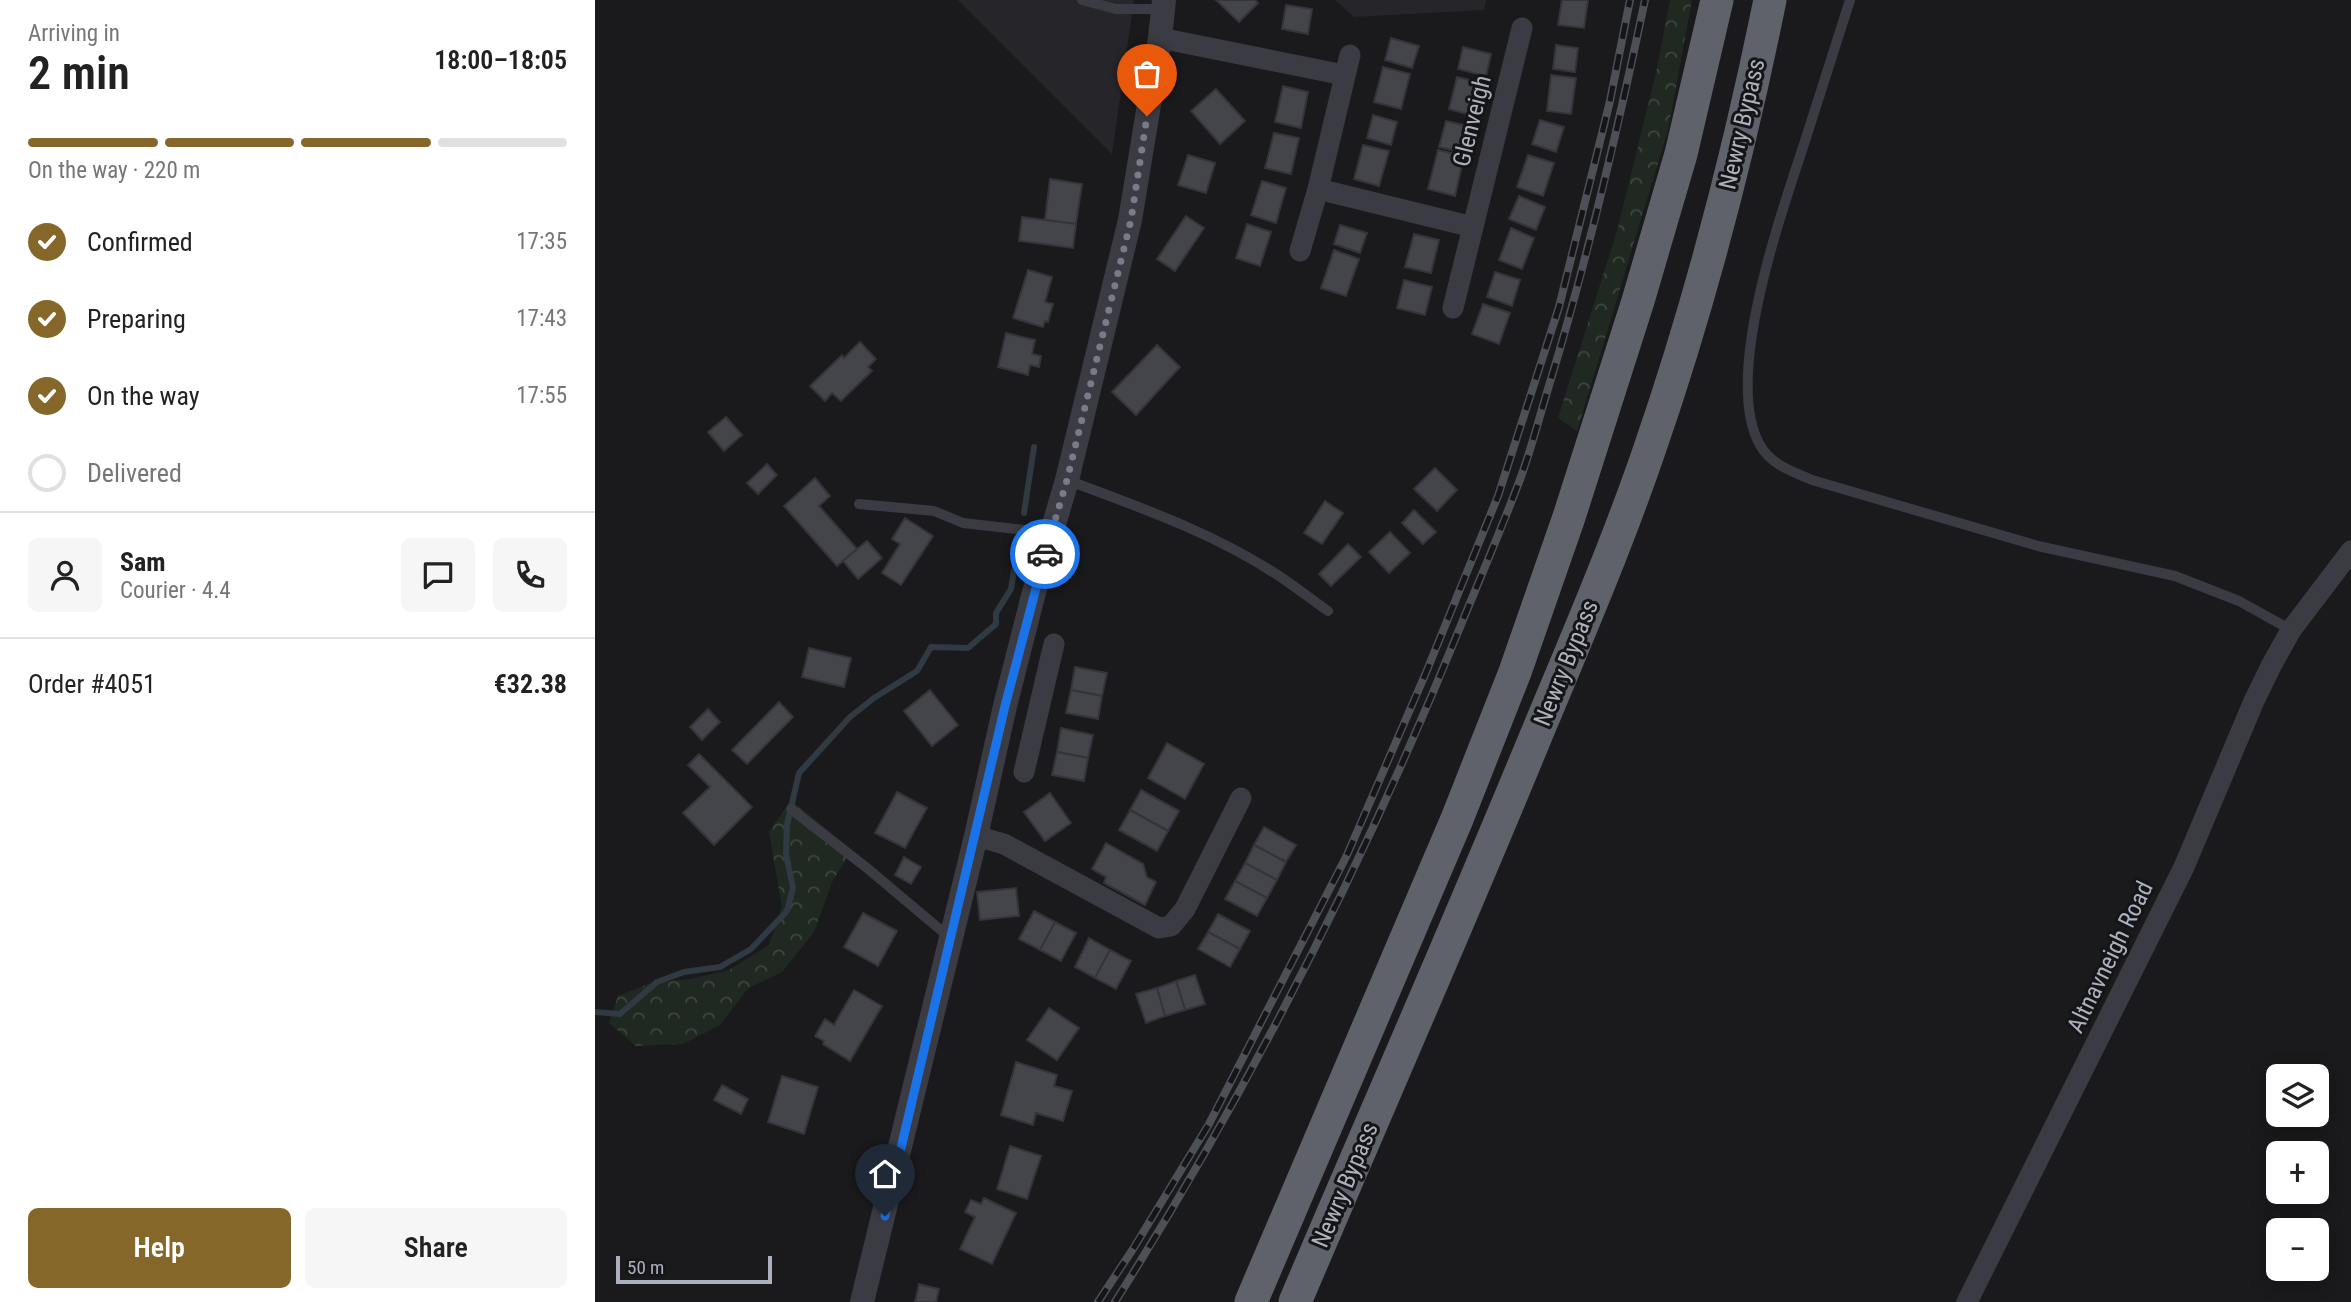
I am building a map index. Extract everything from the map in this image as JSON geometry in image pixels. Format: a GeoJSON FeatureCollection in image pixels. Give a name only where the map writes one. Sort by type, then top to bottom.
{"type":"FeatureCollection","features":[{"type":"Feature","properties":{"kind":"highway","name":"Newry Bypass"},"geometry":{"type":"LineString","coordinates":[[1251,1302],[1457,819],[1515,672],[1569,517],[1638,301],[1681,154],[1717,0]]}},
{"type":"Feature","properties":{"kind":"highway","name":"Newry Bypass"},"geometry":{"type":"LineString","coordinates":[[1295,1302],[1497,832],[1586,616],[1649,453],[1701,288],[1746,116],[1770,0]]}},
{"type":"Feature","properties":{"kind":"street"},"geometry":{"type":"LineString","coordinates":[[862,1302],[976,836],[1005,706],[1067,480],[1131,220],[1163,4]]}},
{"type":"Feature","properties":{"kind":"street","name":"Glenveigh"},"geometry":{"type":"LineString","coordinates":[[1453,308],[1522,28]]}},
{"type":"Feature","properties":{"kind":"street"},"geometry":{"type":"LineString","coordinates":[[1160,38],[1347,65],[1318,189],[1300,251]]}},
{"type":"Feature","properties":{"kind":"street"},"geometry":{"type":"LineString","coordinates":[[1318,189],[1473,228]]}},
{"type":"Feature","properties":{"kind":"street","name":"Altnavneigh Road"},"geometry":{"type":"LineString","coordinates":[[1967,1302],[2184,867],[2254,701],[2291,630],[2351,551]]}},
{"type":"Feature","properties":{"kind":"street"},"geometry":{"type":"LineString","coordinates":[[1024,772],[1054,644]]}},
{"type":"Feature","properties":{"kind":"street"},"geometry":{"type":"LineString","coordinates":[[1005,706],[1038,714]]}},
{"type":"Feature","properties":{"kind":"street"},"geometry":{"type":"LineString","coordinates":[[976,836],[1004,844],[1159,929],[1171,926],[1185,909],[1241,798]]}},
{"type":"Feature","properties":{"kind":"lane"},"geometry":{"type":"LineString","coordinates":[[1082,0],[1116,9],[1163,4]]}},
{"type":"Feature","properties":{"kind":"lane"},"geometry":{"type":"LineString","coordinates":[[1850,0],[1773,241],[1752,336],[1747,373],[1750,411],[1760,445],[1776,465],[1812,480],[2038,546],[2175,576],[2239,601],[2291,630]]}},
{"type":"Feature","properties":{"kind":"lane"},"geometry":{"type":"LineString","coordinates":[[1067,480],[1153,512],[1237,552],[1279,576],[1328,611]]}},
{"type":"Feature","properties":{"kind":"lane"},"geometry":{"type":"LineString","coordinates":[[859,503],[934,511],[963,523],[1052,533]]}},
{"type":"Feature","properties":{"kind":"lane"},"geometry":{"type":"LineString","coordinates":[[791,809],[951,938]]}},
{"type":"Feature","properties":{"kind":"shaded area"},"geometry":{"type":"Polygon","coordinates":[[[958,0],[1134,0],[1112,154],[958,0]]]}},
{"type":"Feature","properties":{"kind":"shaded area"},"geometry":{"type":"Polygon","coordinates":[[[1335,0],[1486,0],[1484,10],[1354,17],[1335,0]]]}},
{"type":"Feature","properties":{"kind":"green space"},"geometry":{"type":"Polygon","coordinates":[[[1670,0],[1692,0],[1668,130],[1577,431],[1558,418],[1617,231],[1656,73],[1670,0]]]}},
{"type":"Feature","properties":{"kind":"green space"},"geometry":{"type":"Polygon","coordinates":[[[791,800],[852,850],[833,880],[814,932],[782,972],[748,988],[720,1025],[683,1044],[636,1046],[609,1023],[618,996],[651,983],[691,979],[729,970],[769,945],[782,907],[769,832],[791,800]]]}},
{"type":"Feature","properties":{"kind":"building"},"geometry":{"type":"Polygon","coordinates":[[[1216,0],[1255,0],[1258,3],[1239,22],[1216,0]]]}},
{"type":"Feature","properties":{"kind":"building"},"geometry":{"type":"Polygon","coordinates":[[[1562,0],[1588,0],[1584,28],[1558,25],[1562,0]]]}},
{"type":"Feature","properties":{"kind":"building"},"geometry":{"type":"Polygon","coordinates":[[[1286,5],[1312,9],[1308,34],[1282,29],[1286,5]]]}},
{"type":"Feature","properties":{"kind":"building"},"geometry":{"type":"Polygon","coordinates":[[[1391,38],[1419,46],[1412,68],[1385,60],[1391,38]]]}},
{"type":"Feature","properties":{"kind":"building"},"geometry":{"type":"Polygon","coordinates":[[[1556,45],[1578,48],[1575,72],[1553,69],[1556,45]]]}},
{"type":"Feature","properties":{"kind":"building"},"geometry":{"type":"Polygon","coordinates":[[[1463,47],[1491,54],[1486,76],[1458,69],[1463,47]]]}},
{"type":"Feature","properties":{"kind":"building"},"geometry":{"type":"Polygon","coordinates":[[[1383,67],[1410,74],[1401,109],[1374,102],[1383,67]]]}},
{"type":"Feature","properties":{"kind":"building"},"geometry":{"type":"Polygon","coordinates":[[[1551,75],[1576,78],[1571,114],[1547,111],[1551,75]]]}},
{"type":"Feature","properties":{"kind":"building"},"geometry":{"type":"Polygon","coordinates":[[[1457,77],[1483,83],[1474,116],[1449,109],[1457,77]]]}},
{"type":"Feature","properties":{"kind":"building"},"geometry":{"type":"Polygon","coordinates":[[[1283,86],[1308,92],[1301,128],[1275,122],[1283,86]]]}},
{"type":"Feature","properties":{"kind":"building"},"geometry":{"type":"Polygon","coordinates":[[[1216,89],[1245,121],[1220,144],[1191,111],[1216,89]]]}},
{"type":"Feature","properties":{"kind":"building"},"geometry":{"type":"Polygon","coordinates":[[[1373,115],[1397,122],[1391,145],[1367,138],[1373,115]]]}},
{"type":"Feature","properties":{"kind":"building"},"geometry":{"type":"Polygon","coordinates":[[[1540,120],[1564,127],[1556,152],[1532,144],[1540,120]]]}},
{"type":"Feature","properties":{"kind":"building"},"geometry":{"type":"Polygon","coordinates":[[[1446,121],[1472,127],[1465,153],[1439,147],[1446,121]]]}},
{"type":"Feature","properties":{"kind":"building"},"geometry":{"type":"Polygon","coordinates":[[[1274,133],[1299,138],[1291,174],[1265,168],[1274,133]]]}},
{"type":"Feature","properties":{"kind":"building"},"geometry":{"type":"Polygon","coordinates":[[[1363,145],[1389,151],[1379,186],[1354,179],[1363,145]]]}},
{"type":"Feature","properties":{"kind":"building"},"geometry":{"type":"Polygon","coordinates":[[[1438,150],[1464,156],[1455,196],[1428,189],[1438,150]]]}},
{"type":"Feature","properties":{"kind":"building"},"geometry":{"type":"Polygon","coordinates":[[[1188,155],[1215,163],[1206,193],[1178,185],[1188,155]]]}},
{"type":"Feature","properties":{"kind":"building"},"geometry":{"type":"Polygon","coordinates":[[[1528,155],[1554,163],[1543,196],[1517,187],[1528,155]]]}},
{"type":"Feature","properties":{"kind":"building"},"geometry":{"type":"Polygon","coordinates":[[[1050,179],[1082,184],[1076,224],[1045,220],[1050,179]]]}},
{"type":"Feature","properties":{"kind":"building"},"geometry":{"type":"Polygon","coordinates":[[[1262,181],[1286,188],[1276,223],[1251,215],[1262,181]]]}},
{"type":"Feature","properties":{"kind":"building"},"geometry":{"type":"Polygon","coordinates":[[[1519,196],[1545,207],[1536,230],[1509,219],[1519,196]]]}},
{"type":"Feature","properties":{"kind":"building"},"geometry":{"type":"Polygon","coordinates":[[[1186,216],[1204,228],[1175,271],[1157,259],[1186,216]]]}},
{"type":"Feature","properties":{"kind":"building"},"geometry":{"type":"Polygon","coordinates":[[[1022,217],[1076,224],[1073,248],[1019,241],[1022,217]]]}},
{"type":"Feature","properties":{"kind":"building"},"geometry":{"type":"Polygon","coordinates":[[[1247,224],[1271,232],[1260,266],[1236,258],[1247,224]]]}},
{"type":"Feature","properties":{"kind":"building"},"geometry":{"type":"Polygon","coordinates":[[[1340,225],[1367,233],[1360,253],[1334,244],[1340,225]]]}},
{"type":"Feature","properties":{"kind":"building"},"geometry":{"type":"Polygon","coordinates":[[[1511,228],[1534,238],[1522,269],[1499,260],[1511,228]]]}},
{"type":"Feature","properties":{"kind":"building"},"geometry":{"type":"Polygon","coordinates":[[[1414,234],[1439,240],[1431,273],[1405,267],[1414,234]]]}},
{"type":"Feature","properties":{"kind":"building"},"geometry":{"type":"Polygon","coordinates":[[[1334,250],[1359,259],[1346,296],[1321,288],[1334,250]]]}},
{"type":"Feature","properties":{"kind":"building"},"geometry":{"type":"Polygon","coordinates":[[[1028,270],[1052,277],[1045,302],[1053,304],[1048,322],[1045,321],[1043,327],[1013,318],[1028,270]]]}},
{"type":"Feature","properties":{"kind":"building"},"geometry":{"type":"Polygon","coordinates":[[[1495,272],[1520,280],[1512,306],[1487,297],[1495,272]]]}},
{"type":"Feature","properties":{"kind":"building"},"geometry":{"type":"Polygon","coordinates":[[[1404,280],[1432,287],[1425,315],[1397,308],[1404,280]]]}},
{"type":"Feature","properties":{"kind":"building"},"geometry":{"type":"Polygon","coordinates":[[[1483,304],[1510,313],[1499,344],[1472,334],[1483,304]]]}},
{"type":"Feature","properties":{"kind":"building"},"geometry":{"type":"Polygon","coordinates":[[[1006,333],[1035,340],[1032,354],[1041,356],[1039,367],[1030,365],[1028,375],[998,367],[1006,333]]]}},
{"type":"Feature","properties":{"kind":"building"},"geometry":{"type":"Polygon","coordinates":[[[860,342],[876,359],[868,367],[872,371],[841,401],[832,393],[825,401],[810,386],[842,355],[844,358],[860,342]]]}},
{"type":"Feature","properties":{"kind":"building"},"geometry":{"type":"Polygon","coordinates":[[[1157,345],[1180,367],[1136,415],[1112,392],[1157,345]]]}},
{"type":"Feature","properties":{"kind":"building"},"geometry":{"type":"Polygon","coordinates":[[[726,417],[742,435],[724,451],[708,432],[726,417]]]}},
{"type":"Feature","properties":{"kind":"building"},"geometry":{"type":"Polygon","coordinates":[[[767,464],[777,475],[758,494],[747,483],[767,464]]]}},
{"type":"Feature","properties":{"kind":"building"},"geometry":{"type":"Polygon","coordinates":[[[1435,468],[1457,490],[1437,511],[1414,489],[1435,468]]]}},
{"type":"Feature","properties":{"kind":"building"},"geometry":{"type":"Polygon","coordinates":[[[815,478],[830,496],[819,506],[857,549],[837,566],[784,506],[815,478]]]}},
{"type":"Feature","properties":{"kind":"building"},"geometry":{"type":"Polygon","coordinates":[[[1325,501],[1343,513],[1322,544],[1304,533],[1325,501]]]}},
{"type":"Feature","properties":{"kind":"building"},"geometry":{"type":"Polygon","coordinates":[[[1414,510],[1436,532],[1423,544],[1402,523],[1414,510]]]}},
{"type":"Feature","properties":{"kind":"building"},"geometry":{"type":"Polygon","coordinates":[[[905,518],[933,536],[901,585],[882,573],[900,544],[892,539],[905,518]]]}},
{"type":"Feature","properties":{"kind":"building"},"geometry":{"type":"Polygon","coordinates":[[[1390,532],[1410,553],[1389,573],[1369,552],[1390,532]]]}},
{"type":"Feature","properties":{"kind":"building"},"geometry":{"type":"Polygon","coordinates":[[[867,541],[882,558],[858,579],[843,561],[867,541]]]}},
{"type":"Feature","properties":{"kind":"building"},"geometry":{"type":"Polygon","coordinates":[[[1348,544],[1361,557],[1331,586],[1319,574],[1348,544]]]}},
{"type":"Feature","properties":{"kind":"building"},"geometry":{"type":"Polygon","coordinates":[[[809,648],[851,658],[844,687],[802,677],[809,648]]]}},
{"type":"Feature","properties":{"kind":"building"},"geometry":{"type":"Polygon","coordinates":[[[1075,667],[1107,673],[1102,696],[1071,690],[1075,667]]]}},
{"type":"Feature","properties":{"kind":"building"},"geometry":{"type":"Polygon","coordinates":[[[930,690],[958,725],[932,746],[904,711],[930,690]]]}},
{"type":"Feature","properties":{"kind":"building"},"geometry":{"type":"Polygon","coordinates":[[[1071,690],[1102,696],[1098,719],[1066,713],[1071,690]]]}},
{"type":"Feature","properties":{"kind":"building"},"geometry":{"type":"Polygon","coordinates":[[[779,702],[793,717],[747,764],[732,750],[779,702]]]}},
{"type":"Feature","properties":{"kind":"building"},"geometry":{"type":"Polygon","coordinates":[[[708,709],[720,722],[702,740],[690,727],[708,709]]]}},
{"type":"Feature","properties":{"kind":"building"},"geometry":{"type":"Polygon","coordinates":[[[1061,728],[1093,735],[1088,758],[1057,752],[1061,728]]]}},
{"type":"Feature","properties":{"kind":"building"},"geometry":{"type":"Polygon","coordinates":[[[1167,743],[1204,764],[1185,799],[1148,778],[1167,743]]]}},
{"type":"Feature","properties":{"kind":"building"},"geometry":{"type":"Polygon","coordinates":[[[1057,752],[1088,758],[1084,781],[1052,775],[1057,752]]]}},
{"type":"Feature","properties":{"kind":"building"},"geometry":{"type":"Polygon","coordinates":[[[699,754],[752,807],[714,845],[683,813],[710,787],[688,765],[699,754]]]}},
{"type":"Feature","properties":{"kind":"building"},"geometry":{"type":"Polygon","coordinates":[[[1141,790],[1179,811],[1168,831],[1130,810],[1141,790]]]}},
{"type":"Feature","properties":{"kind":"building"},"geometry":{"type":"Polygon","coordinates":[[[897,792],[927,808],[905,848],[875,833],[897,792]]]}},
{"type":"Feature","properties":{"kind":"building"},"geometry":{"type":"Polygon","coordinates":[[[1050,793],[1071,823],[1045,841],[1024,812],[1050,793]]]}},
{"type":"Feature","properties":{"kind":"building"},"geometry":{"type":"Polygon","coordinates":[[[1130,810],[1168,831],[1157,851],[1119,830],[1130,810]]]}},
{"type":"Feature","properties":{"kind":"building"},"geometry":{"type":"Polygon","coordinates":[[[1264,827],[1296,845],[1286,862],[1254,845],[1264,827]]]}},
{"type":"Feature","properties":{"kind":"building"},"geometry":{"type":"Polygon","coordinates":[[[1106,843],[1143,864],[1147,877],[1156,882],[1145,905],[1104,883],[1106,877],[1092,869],[1106,843]]]}},
{"type":"Feature","properties":{"kind":"building"},"geometry":{"type":"Polygon","coordinates":[[[1254,845],[1286,862],[1277,880],[1245,863],[1254,845]]]}},
{"type":"Feature","properties":{"kind":"building"},"geometry":{"type":"Polygon","coordinates":[[[904,857],[921,867],[911,884],[895,875],[904,857]]]}},
{"type":"Feature","properties":{"kind":"building"},"geometry":{"type":"Polygon","coordinates":[[[1245,863],[1277,880],[1267,898],[1235,881],[1245,863]]]}},
{"type":"Feature","properties":{"kind":"building"},"geometry":{"type":"Polygon","coordinates":[[[1235,881],[1267,898],[1257,916],[1225,899],[1235,881]]]}},
{"type":"Feature","properties":{"kind":"building"},"geometry":{"type":"Polygon","coordinates":[[[1016,888],[1019,916],[980,920],[977,892],[1016,888]]]}},
{"type":"Feature","properties":{"kind":"building"},"geometry":{"type":"Polygon","coordinates":[[[1034,911],[1055,922],[1040,950],[1019,939],[1034,911]]]}},
{"type":"Feature","properties":{"kind":"building"},"geometry":{"type":"Polygon","coordinates":[[[863,913],[897,931],[878,966],[844,947],[863,913]]]}},
{"type":"Feature","properties":{"kind":"building"},"geometry":{"type":"Polygon","coordinates":[[[1218,914],[1250,931],[1240,949],[1208,932],[1218,914]]]}},
{"type":"Feature","properties":{"kind":"building"},"geometry":{"type":"Polygon","coordinates":[[[1055,922],[1076,933],[1061,961],[1040,950],[1055,922]]]}},
{"type":"Feature","properties":{"kind":"building"},"geometry":{"type":"Polygon","coordinates":[[[1208,932],[1240,949],[1230,967],[1198,949],[1208,932]]]}},
{"type":"Feature","properties":{"kind":"building"},"geometry":{"type":"Polygon","coordinates":[[[1089,938],[1110,950],[1095,978],[1075,967],[1089,938]]]}},
{"type":"Feature","properties":{"kind":"building"},"geometry":{"type":"Polygon","coordinates":[[[1110,950],[1131,961],[1116,989],[1095,978],[1110,950]]]}},
{"type":"Feature","properties":{"kind":"building"},"geometry":{"type":"Polygon","coordinates":[[[1195,975],[1205,1004],[1185,1010],[1176,981],[1195,975]]]}},
{"type":"Feature","properties":{"kind":"building"},"geometry":{"type":"Polygon","coordinates":[[[1176,981],[1185,1010],[1165,1016],[1157,988],[1176,981]]]}},
{"type":"Feature","properties":{"kind":"building"},"geometry":{"type":"Polygon","coordinates":[[[1157,988],[1165,1016],[1146,1023],[1136,994],[1157,988]]]}},
{"type":"Feature","properties":{"kind":"building"},"geometry":{"type":"Polygon","coordinates":[[[854,990],[882,1006],[850,1061],[815,1036],[825,1019],[834,1025],[854,990]]]}},
{"type":"Feature","properties":{"kind":"building"},"geometry":{"type":"Polygon","coordinates":[[[1049,1008],[1079,1028],[1057,1060],[1027,1040],[1049,1008]]]}},
{"type":"Feature","properties":{"kind":"building"},"geometry":{"type":"Polygon","coordinates":[[[1016,1062],[1057,1075],[1054,1086],[1072,1091],[1063,1121],[1036,1113],[1033,1125],[1001,1115],[1016,1062]]]}},
{"type":"Feature","properties":{"kind":"building"},"geometry":{"type":"Polygon","coordinates":[[[782,1076],[818,1087],[804,1134],[768,1122],[782,1076]]]}},
{"type":"Feature","properties":{"kind":"building"},"geometry":{"type":"Polygon","coordinates":[[[722,1085],[748,1099],[741,1114],[714,1100],[722,1085]]]}},
{"type":"Feature","properties":{"kind":"building"},"geometry":{"type":"Polygon","coordinates":[[[1010,1146],[1041,1156],[1027,1199],[997,1189],[1010,1146]]]}},
{"type":"Feature","properties":{"kind":"building"},"geometry":{"type":"Polygon","coordinates":[[[984,1198],[1016,1213],[992,1264],[960,1249],[975,1217],[965,1212],[971,1200],[981,1204],[984,1198]]]}},
{"type":"Feature","properties":{"kind":"building"},"geometry":{"type":"Polygon","coordinates":[[[919,1284],[939,1289],[936,1302],[915,1302],[919,1284]]]}},
{"type":"Feature","properties":{"kind":"waterway"},"geometry":{"type":"LineString","coordinates":[[1024,513],[1034,447]]}},
{"type":"Feature","properties":{"kind":"waterway"},"geometry":{"type":"LineString","coordinates":[[595,1012],[620,1014],[657,982],[684,972],[720,967],[751,949],[787,911],[793,888],[786,854],[787,825],[799,773],[850,717],[917,671],[931,647],[968,648],[996,624],[996,613],[1011,589],[1018,546]]}},
{"type":"Feature","properties":{"kind":"railway"},"geometry":{"type":"LineString","coordinates":[[1098,1302],[1209,1124],[1347,855],[1425,675],[1498,496],[1559,307],[1610,101],[1630,0]]}},
{"type":"Feature","properties":{"kind":"railway"},"geometry":{"type":"LineString","coordinates":[[1115,1302],[1214,1137],[1347,883],[1426,708],[1501,529],[1530,451],[1578,285],[1645,0]]}},
{"type":"Feature","properties":{"kind":"way so far"},"geometry":{"type":"LineString","coordinates":[[1045,554],[1067,480],[1131,220],[1147,116]]}},
{"type":"Feature","properties":{"kind":"route"},"geometry":{"type":"LineString","coordinates":[[885,1216],[1005,706],[1045,554]]}}]}
